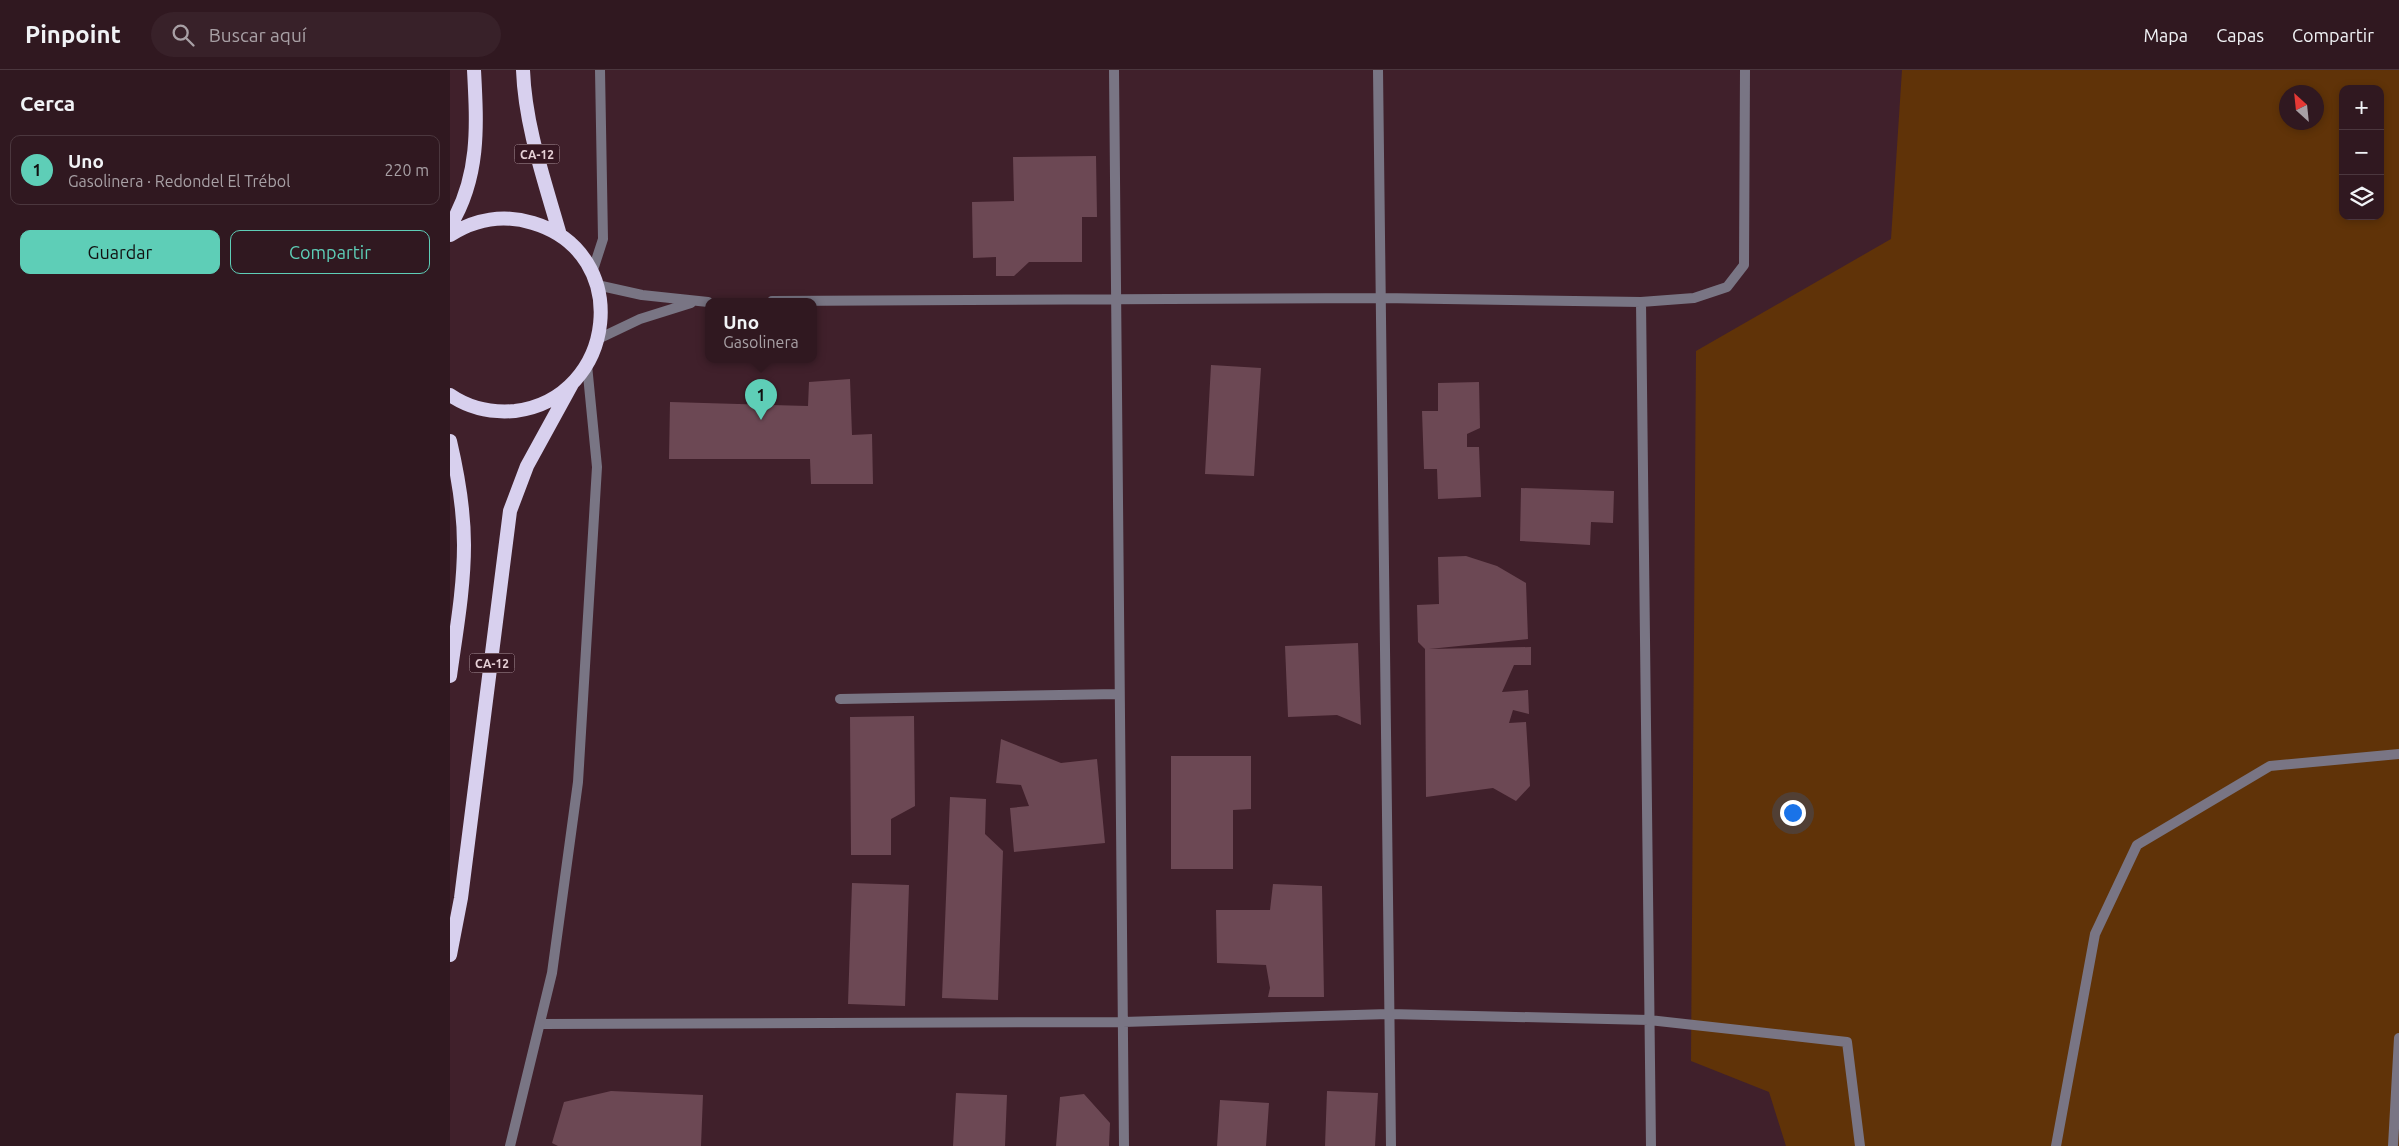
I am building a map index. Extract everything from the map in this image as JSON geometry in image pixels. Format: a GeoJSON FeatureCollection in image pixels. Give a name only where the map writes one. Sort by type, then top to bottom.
{"type":"FeatureCollection","features":[{"type":"Feature","properties":{"kind":"highway"},"geometry":{"type":"LineString","coordinates":[[450,226],[462,206],[472,170],[477,134],[474,70]]}},
{"type":"Feature","properties":{"kind":"highway","name":"CA-12"},"geometry":{"type":"LineString","coordinates":[[523,70],[537,153],[560,235]]}},
{"type":"Feature","properties":{"kind":"highway","name":"CA-12"},"geometry":{"type":"LineString","coordinates":[[450,235],[479,222],[500,218],[521,220],[542,226],[560,235],[576,249],[594,279],[602,312],[598,339],[588,365],[572,384],[527,466],[510,511],[461,898],[450,955]]}},
{"type":"Feature","properties":{"kind":"highway","name":"CA-12"},"geometry":{"type":"LineString","coordinates":[[450,395],[480,409],[504,412],[529,409],[552,399],[572,384]]}},
{"type":"Feature","properties":{"kind":"highway","name":"CA-12"},"geometry":{"type":"LineString","coordinates":[[450,441],[456,470],[464,544],[462,586],[450,676]]}},
{"type":"Feature","properties":{"kind":"street"},"geometry":{"type":"LineString","coordinates":[[600,70],[604,239],[594,279],[642,295],[705,302]]}},
{"type":"Feature","properties":{"kind":"street"},"geometry":{"type":"LineString","coordinates":[[1114,70],[1118,694],[1124,1022],[1124,1146]]}},
{"type":"Feature","properties":{"kind":"street"},"geometry":{"type":"LineString","coordinates":[[1378,70],[1391,1146]]}},
{"type":"Feature","properties":{"kind":"street"},"geometry":{"type":"LineString","coordinates":[[817,301],[1381,298],[1641,302],[1694,298],[1727,287],[1744,265],[1745,70]]}},
{"type":"Feature","properties":{"kind":"street"},"geometry":{"type":"LineString","coordinates":[[598,339],[640,319],[694,302]]}},
{"type":"Feature","properties":{"kind":"street"},"geometry":{"type":"LineString","coordinates":[[1641,302],[1650,1146]]}},
{"type":"Feature","properties":{"kind":"street"},"geometry":{"type":"LineString","coordinates":[[510,1146],[542,1024],[552,973],[578,782],[597,467],[588,365]]}},
{"type":"Feature","properties":{"kind":"street"},"geometry":{"type":"LineString","coordinates":[[840,699],[1118,694]]}},
{"type":"Feature","properties":{"kind":"street"},"geometry":{"type":"LineString","coordinates":[[2056,1146],[2095,934],[2137,845],[2270,766],[2399,754]]}},
{"type":"Feature","properties":{"kind":"street"},"geometry":{"type":"LineString","coordinates":[[542,1024],[1124,1022],[1389,1014],[1649,1020],[1847,1042],[1860,1146]]}},
{"type":"Feature","properties":{"kind":"street"},"geometry":{"type":"LineString","coordinates":[[2393,1146],[2399,1038]]}},
{"type":"Feature","properties":{"kind":"shaded area"},"geometry":{"type":"Polygon","coordinates":[[[1902,70],[2399,70],[2399,1146],[1786,1146],[1769,1092],[1691,1061],[1696,351],[1891,239],[1902,70]]]}},
{"type":"Feature","properties":{"kind":"building"},"geometry":{"type":"Polygon","coordinates":[[[1096,156],[1097,217],[1082,217],[1082,262],[1029,262],[1014,276],[996,276],[996,257],[973,258],[972,202],[1014,201],[1013,157],[1096,156]]]}},
{"type":"Feature","properties":{"kind":"building"},"geometry":{"type":"Polygon","coordinates":[[[1211,365],[1261,368],[1254,476],[1205,474],[1211,365]]]}},
{"type":"Feature","properties":{"kind":"building"},"geometry":{"type":"Polygon","coordinates":[[[850,379],[852,435],[872,434],[873,484],[811,484],[810,459],[669,459],[670,402],[808,406],[809,382],[850,379]]]}},
{"type":"Feature","properties":{"kind":"building"},"geometry":{"type":"Polygon","coordinates":[[[1479,382],[1480,428],[1467,434],[1467,447],[1479,447],[1481,497],[1438,499],[1437,469],[1424,469],[1422,411],[1438,411],[1438,383],[1479,382]]]}},
{"type":"Feature","properties":{"kind":"building"},"geometry":{"type":"Polygon","coordinates":[[[1521,488],[1614,491],[1613,523],[1591,522],[1590,545],[1520,541],[1521,488]]]}},
{"type":"Feature","properties":{"kind":"building"},"geometry":{"type":"Polygon","coordinates":[[[1466,556],[1497,566],[1526,583],[1528,639],[1429,649],[1531,647],[1531,665],[1514,665],[1502,692],[1528,690],[1529,714],[1513,710],[1509,723],[1526,722],[1530,786],[1516,801],[1493,788],[1426,797],[1425,649],[1418,642],[1417,605],[1439,604],[1438,557],[1466,556]]]}},
{"type":"Feature","properties":{"kind":"building"},"geometry":{"type":"Polygon","coordinates":[[[1358,643],[1361,725],[1337,715],[1288,717],[1285,646],[1358,643]]]}},
{"type":"Feature","properties":{"kind":"building"},"geometry":{"type":"Polygon","coordinates":[[[914,716],[915,806],[891,819],[891,855],[851,855],[850,717],[914,716]]]}},
{"type":"Feature","properties":{"kind":"building"},"geometry":{"type":"Polygon","coordinates":[[[1001,739],[1061,763],[1097,759],[1105,843],[1014,852],[1010,808],[1029,806],[1021,785],[996,783],[1001,739]]]}},
{"type":"Feature","properties":{"kind":"building"},"geometry":{"type":"Polygon","coordinates":[[[1171,756],[1251,756],[1251,809],[1233,810],[1233,869],[1171,869],[1171,756]]]}},
{"type":"Feature","properties":{"kind":"building"},"geometry":{"type":"Polygon","coordinates":[[[950,797],[986,799],[985,834],[1003,851],[998,1000],[942,998],[950,797]]]}},
{"type":"Feature","properties":{"kind":"building"},"geometry":{"type":"Polygon","coordinates":[[[852,883],[909,885],[905,1006],[848,1004],[852,883]]]}},
{"type":"Feature","properties":{"kind":"building"},"geometry":{"type":"Polygon","coordinates":[[[1273,884],[1322,886],[1324,997],[1268,997],[1270,988],[1266,965],[1217,963],[1216,910],[1270,910],[1273,884]]]}},
{"type":"Feature","properties":{"kind":"building"},"geometry":{"type":"Polygon","coordinates":[[[611,1091],[703,1095],[701,1146],[558,1146],[552,1143],[564,1102],[611,1091]]]}},
{"type":"Feature","properties":{"kind":"building"},"geometry":{"type":"Polygon","coordinates":[[[1327,1091],[1378,1093],[1375,1146],[1325,1146],[1327,1091]]]}},
{"type":"Feature","properties":{"kind":"building"},"geometry":{"type":"Polygon","coordinates":[[[956,1093],[1007,1095],[1005,1146],[953,1146],[956,1093]]]}},
{"type":"Feature","properties":{"kind":"building"},"geometry":{"type":"Polygon","coordinates":[[[1084,1094],[1110,1123],[1109,1146],[1056,1146],[1060,1097],[1084,1094]]]}},
{"type":"Feature","properties":{"kind":"building"},"geometry":{"type":"Polygon","coordinates":[[[1220,1100],[1269,1103],[1266,1146],[1217,1146],[1220,1100]]]}},
{"type":"Feature","properties":{"kind":"place","name":"Uno"},"geometry":{"type":"Point","coordinates":[761,420]}}]}
